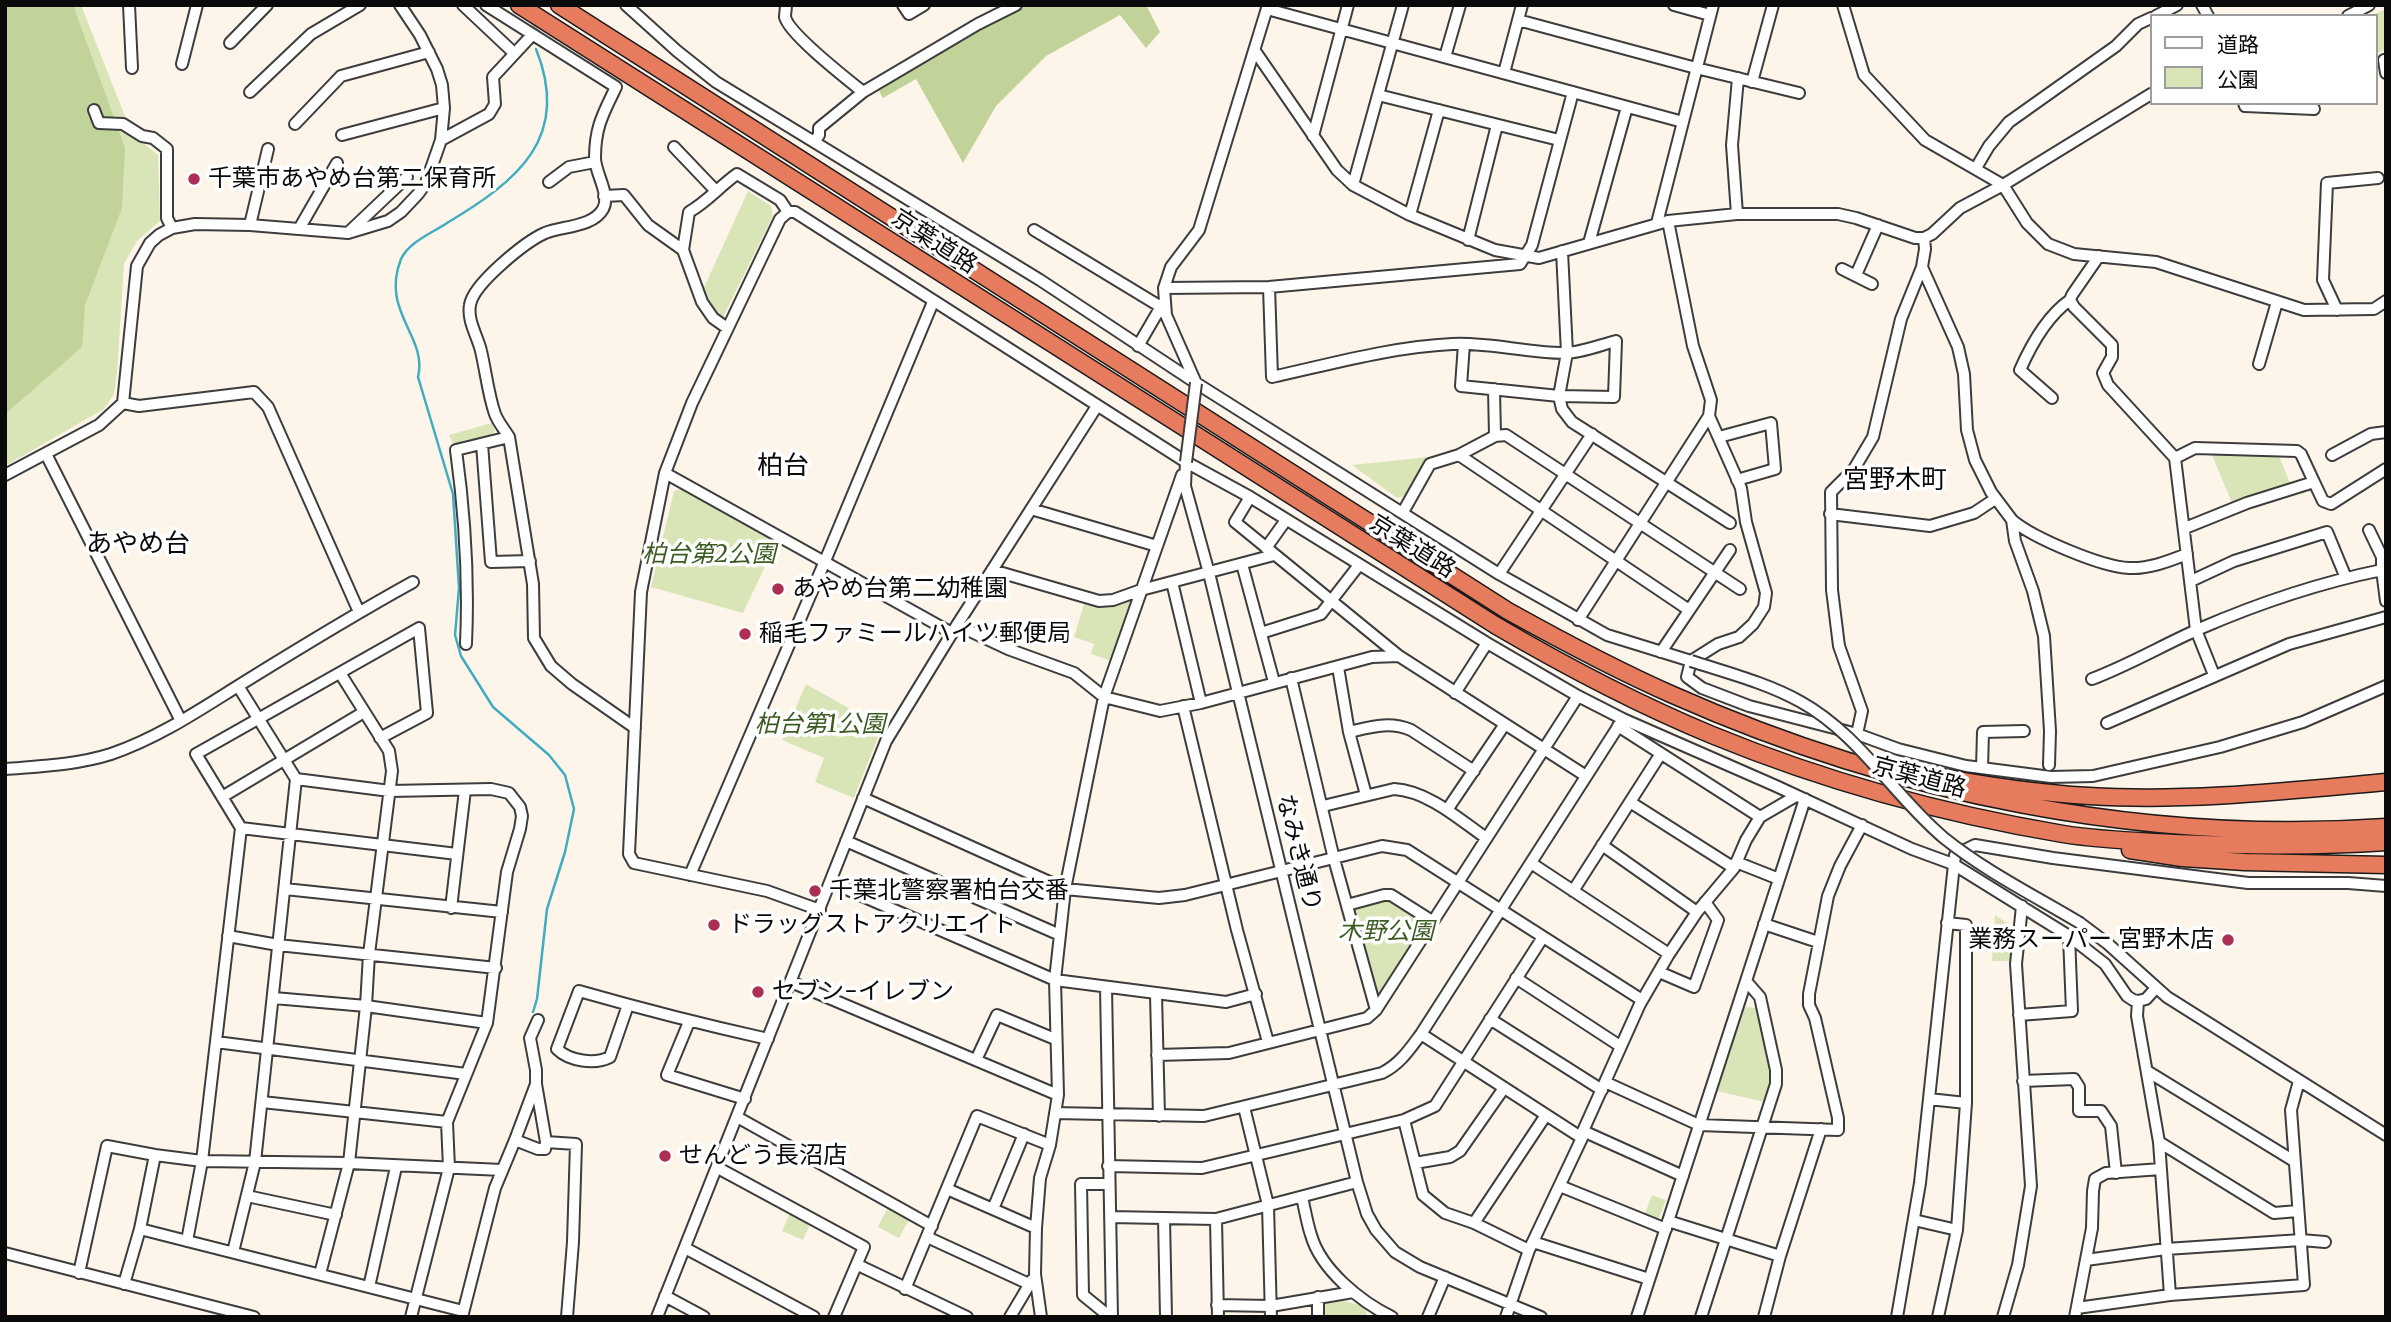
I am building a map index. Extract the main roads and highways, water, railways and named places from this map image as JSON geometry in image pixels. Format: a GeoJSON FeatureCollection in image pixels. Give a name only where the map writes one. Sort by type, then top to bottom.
{"type":"FeatureCollection","features":[{"type":"Feature","properties":{"kind":"highway","name":"京葉道路"},"geometry":{"type":"LineString","coordinates":[[519,5],[1495,625],[1560,663],[1713,736],[1826,776],[1922,804],[2066,834],[2147,841],[2287,847],[2386,842]]}},
{"type":"Feature","properties":{"kind":"highway","name":"京葉道路"},"geometry":{"type":"LineString","coordinates":[[559,5],[1508,611],[1672,695],[1832,755],[1964,794],[2022,806],[2138,822],[2242,830],[2386,827]]}},
{"type":"Feature","properties":{"kind":"highway"},"geometry":{"type":"LineString","coordinates":[[1832,755],[1924,774],[2049,793],[2140,797],[2285,791],[2386,782]]}},
{"type":"Feature","properties":{"kind":"highway"},"geometry":{"type":"LineString","coordinates":[[2285,791],[2352,781],[2386,771]]}},
{"type":"Feature","properties":{"kind":"highway"},"geometry":{"type":"LineString","coordinates":[[2066,834],[2130,850],[2182,858],[2293,864],[2386,865]]}},
{"type":"Feature","properties":{"kind":"waterway"},"geometry":{"type":"LineString","coordinates":[[533,1012],[537,999],[547,909],[565,852],[574,809],[565,775],[549,755],[493,707],[461,656],[455,635],[459,588],[453,494],[418,377],[417,349],[396,294],[396,278],[401,259],[409,248],[496,191],[531,154],[542,132],[547,108],[545,80],[536,49]]}},
{"type":"Feature","properties":{"kind":"tunnel"},"geometry":{"type":"LineString","coordinates":[[532,35],[535,5]]}},
{"type":"Feature","properties":{"kind":"place","name":"千葉市あやめ台第二保育所"},"geometry":{"type":"Point","coordinates":[194,179]}},
{"type":"Feature","properties":{"kind":"place","name":"あやめ台第二幼稚園"},"geometry":{"type":"Point","coordinates":[778,589]}},
{"type":"Feature","properties":{"kind":"place","name":"稲毛ファミールハイツ郵便局"},"geometry":{"type":"Point","coordinates":[745,634]}},
{"type":"Feature","properties":{"kind":"place","name":"千葉北警察署柏台交番"},"geometry":{"type":"Point","coordinates":[815,891]}},
{"type":"Feature","properties":{"kind":"place","name":"ドラッグストアクリエイト"},"geometry":{"type":"Point","coordinates":[714,925]}},
{"type":"Feature","properties":{"kind":"place","name":"業務スーパー 宮野木店"},"geometry":{"type":"Point","coordinates":[2228,940]}},
{"type":"Feature","properties":{"kind":"place","name":"セブン-イレブン"},"geometry":{"type":"Point","coordinates":[758,992]}},
{"type":"Feature","properties":{"kind":"place","name":"せんどう長沼店"},"geometry":{"type":"Point","coordinates":[665,1156]}},
{"type":"Feature","properties":{"kind":"district","name":"柏台"},"geometry":{"type":"Point","coordinates":[783,467]}},
{"type":"Feature","properties":{"kind":"district","name":"宮野木町"},"geometry":{"type":"Point","coordinates":[1895,481]}},
{"type":"Feature","properties":{"kind":"district","name":"あやめ台"},"geometry":{"type":"Point","coordinates":[138,545]}},
{"type":"Feature","properties":{"kind":"park label","name":"柏台第2公園"},"geometry":{"type":"Point","coordinates":[709,555]}},
{"type":"Feature","properties":{"kind":"park label","name":"柏台第1公園"},"geometry":{"type":"Point","coordinates":[820,725]}},
{"type":"Feature","properties":{"kind":"park label","name":"木野公園"},"geometry":{"type":"Point","coordinates":[1386,932]}}]}
